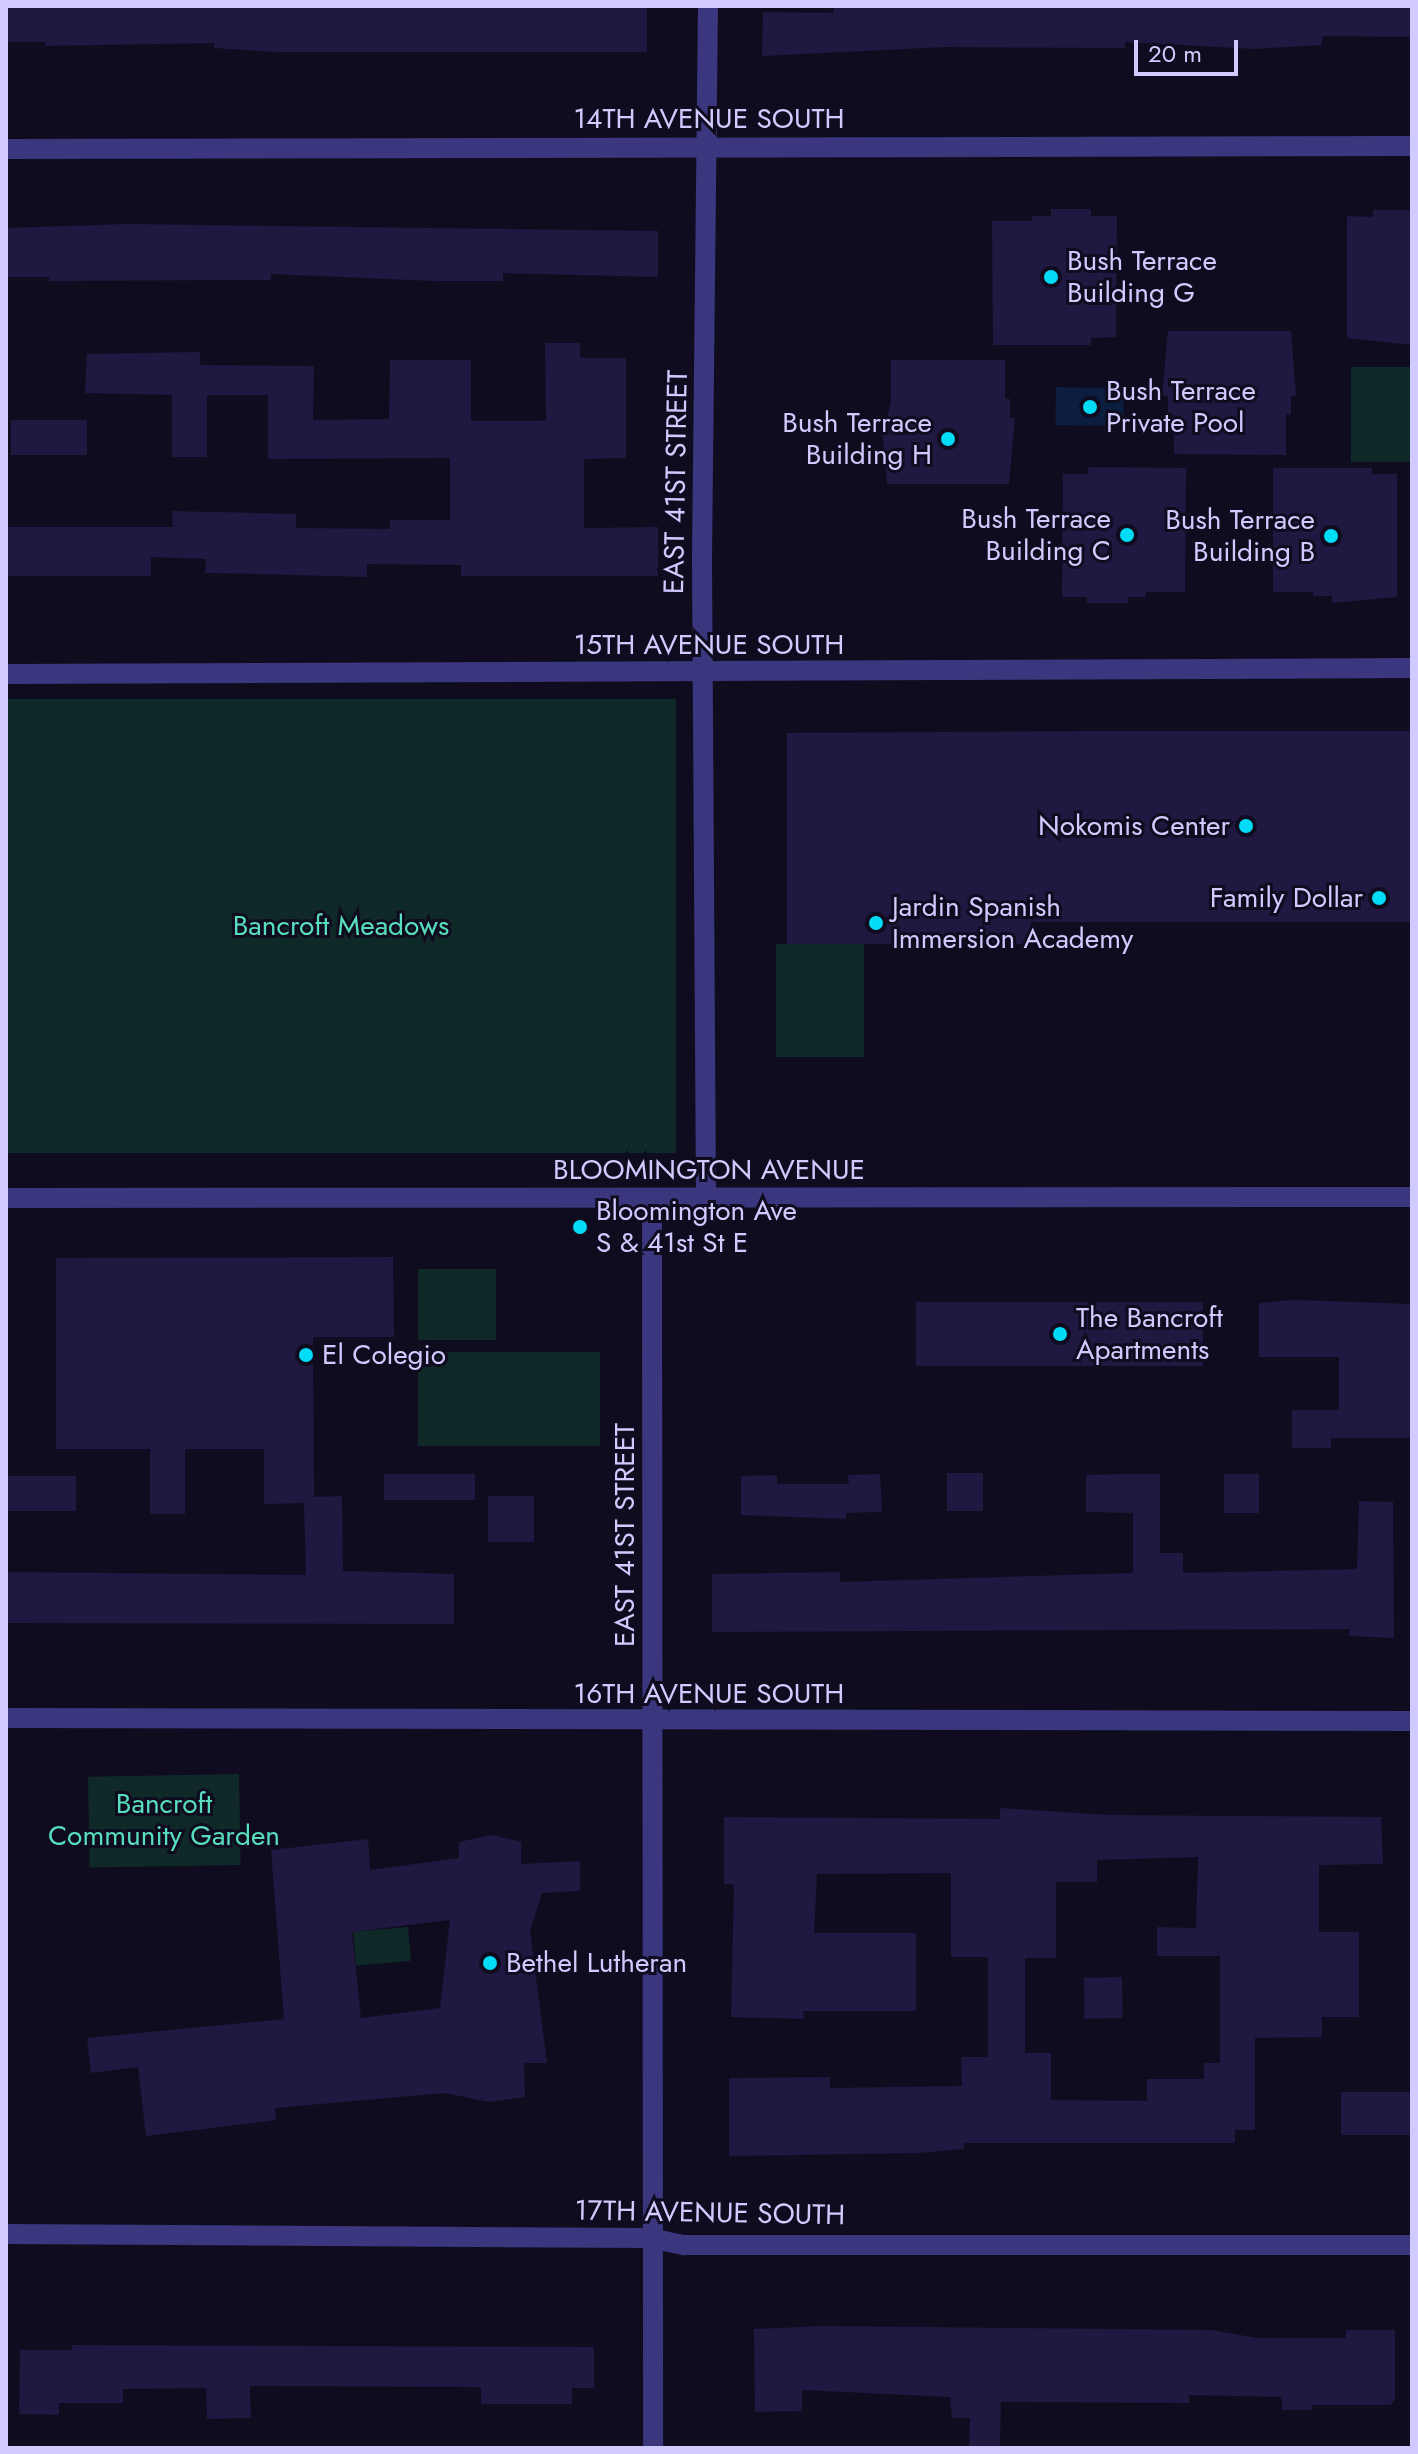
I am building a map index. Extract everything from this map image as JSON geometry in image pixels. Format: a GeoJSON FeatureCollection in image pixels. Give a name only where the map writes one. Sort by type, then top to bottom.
{"type":"FeatureCollection","features":[{"type":"Feature","properties":{"kind":"street","name":"EAST 41ST STREET"},"geometry":{"type":"LineString","coordinates":[[706,1198],[703,674],[708,6]]}},
{"type":"Feature","properties":{"kind":"street","name":"14TH AVENUE SOUTH"},"geometry":{"type":"LineString","coordinates":[[6,149],[1412,146]]}},
{"type":"Feature","properties":{"kind":"street","name":"15TH AVENUE SOUTH"},"geometry":{"type":"LineString","coordinates":[[6,674],[703,674],[1412,668]]}},
{"type":"Feature","properties":{"kind":"street","name":"BLOOMINGTON AVENUE"},"geometry":{"type":"LineString","coordinates":[[6,1198],[1412,1197]]}},
{"type":"Feature","properties":{"kind":"street","name":"EAST 41ST STREET"},"geometry":{"type":"LineString","coordinates":[[652,1199],[650,2238],[653,2448]]}},
{"type":"Feature","properties":{"kind":"street","name":"16TH AVENUE SOUTH"},"geometry":{"type":"LineString","coordinates":[[6,1718],[651,1722],[1412,1721]]}},
{"type":"Feature","properties":{"kind":"street","name":"17TH AVENUE SOUTH"},"geometry":{"type":"LineString","coordinates":[[6,2234],[650,2238],[684,2245],[1412,2245]]}},
{"type":"Feature","properties":{"kind":"green space"},"geometry":{"type":"Polygon","coordinates":[[[1351,367],[1412,367],[1412,462],[1351,462],[1351,367]]]}},
{"type":"Feature","properties":{"kind":"green space","name":"Bancroft Meadows"},"geometry":{"type":"Polygon","coordinates":[[[6,699],[676,699],[676,1153],[6,1153],[6,699]]]}},
{"type":"Feature","properties":{"kind":"green space"},"geometry":{"type":"Polygon","coordinates":[[[776,944],[864,944],[864,1057],[776,1057],[776,944]]]}},
{"type":"Feature","properties":{"kind":"green space"},"geometry":{"type":"Polygon","coordinates":[[[418,1269],[496,1269],[496,1340],[418,1340],[418,1269]]]}},
{"type":"Feature","properties":{"kind":"green space"},"geometry":{"type":"Polygon","coordinates":[[[418,1352],[600,1352],[600,1446],[418,1446],[418,1352]]]}},
{"type":"Feature","properties":{"kind":"green space","name":"Bancroft Community Garden"},"geometry":{"type":"Polygon","coordinates":[[[239,1774],[241,1865],[90,1868],[88,1777],[239,1774]]]}},
{"type":"Feature","properties":{"kind":"green space"},"geometry":{"type":"Polygon","coordinates":[[[408,1927],[411,1961],[356,1966],[353,1932],[408,1927]]]}},
{"type":"Feature","properties":{"kind":"water","name":"Bush Terrace Private Pool"},"geometry":{"type":"Polygon","coordinates":[[[1056,387],[1124,388],[1123,426],[1055,425],[1056,387]]]}},
{"type":"Feature","properties":{"kind":"building"},"geometry":{"type":"Polygon","coordinates":[[[6,6],[647,6],[647,52],[275,52],[214,48],[214,43],[45,46],[45,42],[6,42],[6,6]]]}},
{"type":"Feature","properties":{"kind":"building"},"geometry":{"type":"Polygon","coordinates":[[[834,6],[1412,6],[1412,37],[1322,36],[1322,45],[1255,49],[1125,42],[1125,48],[945,47],[762,56],[763,12],[834,13],[834,6]]]}},
{"type":"Feature","properties":{"kind":"building","name":"Bush Terrace Building G"},"geometry":{"type":"Polygon","coordinates":[[[1051,209],[1091,209],[1091,216],[1117,216],[1116,337],[1091,338],[1091,345],[993,345],[992,221],[1032,221],[1032,216],[1051,216],[1051,209]]]}},
{"type":"Feature","properties":{"kind":"building"},"geometry":{"type":"Polygon","coordinates":[[[1373,210],[1412,210],[1412,345],[1347,338],[1347,216],[1373,217],[1373,210]]]}},
{"type":"Feature","properties":{"kind":"building"},"geometry":{"type":"Polygon","coordinates":[[[126,224],[658,231],[658,277],[503,273],[503,281],[434,281],[271,274],[271,280],[49,281],[49,277],[6,277],[6,228],[126,224]]]}},
{"type":"Feature","properties":{"kind":"building"},"geometry":{"type":"Polygon","coordinates":[[[1168,331],[1291,331],[1296,396],[1291,396],[1291,415],[1286,414],[1286,455],[1174,454],[1174,415],[1168,415],[1168,396],[1162,396],[1168,331]]]}},
{"type":"Feature","properties":{"kind":"building"},"geometry":{"type":"Polygon","coordinates":[[[545,343],[580,343],[580,358],[626,358],[626,458],[584,459],[584,528],[658,527],[658,576],[461,576],[461,565],[367,564],[367,577],[205,573],[206,559],[151,557],[151,576],[6,576],[6,527],[173,527],[172,511],[296,514],[296,528],[390,529],[390,520],[450,520],[450,458],[268,459],[268,395],[207,395],[207,457],[172,457],[172,395],[85,393],[87,354],[200,352],[200,365],[314,366],[313,420],[389,419],[390,360],[471,360],[471,421],[540,421],[546,420],[545,343]]]}},
{"type":"Feature","properties":{"kind":"building","name":"Bush Terrace Building H"},"geometry":{"type":"Polygon","coordinates":[[[891,360],[1005,360],[1005,399],[1010,399],[1010,418],[1015,418],[1009,484],[887,484],[881,419],[887,419],[891,400],[891,360]]]}},
{"type":"Feature","properties":{"kind":"building"},"geometry":{"type":"Polygon","coordinates":[[[11,420],[87,420],[87,455],[11,455],[11,420]]]}},
{"type":"Feature","properties":{"kind":"building","name":"Bush Terrace Building C"},"geometry":{"type":"Polygon","coordinates":[[[1088,467],[1186,468],[1185,592],[1146,592],[1146,597],[1128,597],[1128,603],[1087,603],[1087,597],[1062,597],[1063,474],[1088,474],[1088,467]]]}},
{"type":"Feature","properties":{"kind":"building","name":"Bush Terrace Building B"},"geometry":{"type":"Polygon","coordinates":[[[1273,468],[1372,468],[1372,474],[1397,474],[1397,597],[1332,603],[1332,596],[1313,596],[1313,592],[1273,592],[1273,468]]]}},
{"type":"Feature","properties":{"kind":"building"},"geometry":{"type":"Polygon","coordinates":[[[1412,731],[1412,922],[1032,922],[1032,944],[787,944],[787,733],[1412,731]]]}},
{"type":"Feature","properties":{"kind":"building"},"geometry":{"type":"Polygon","coordinates":[[[393,1257],[394,1337],[313,1337],[314,1497],[342,1496],[343,1571],[454,1574],[454,1624],[6,1623],[6,1572],[306,1575],[304,1503],[264,1504],[264,1449],[185,1449],[185,1514],[150,1514],[150,1449],[56,1449],[56,1258],[393,1257]]]}},
{"type":"Feature","properties":{"kind":"building"},"geometry":{"type":"Polygon","coordinates":[[[1294,1300],[1412,1304],[1412,1438],[1331,1438],[1331,1448],[1292,1448],[1292,1410],[1339,1410],[1339,1357],[1259,1357],[1259,1303],[1294,1300]]]}},
{"type":"Feature","properties":{"kind":"building","name":"The Bancroft Apartments"},"geometry":{"type":"Polygon","coordinates":[[[916,1302],[1203,1302],[1203,1366],[916,1366],[916,1302]]]}},
{"type":"Feature","properties":{"kind":"building"},"geometry":{"type":"Polygon","coordinates":[[[947,1473],[983,1473],[983,1511],[947,1511],[947,1473]]]}},
{"type":"Feature","properties":{"kind":"building"},"geometry":{"type":"Polygon","coordinates":[[[384,1474],[475,1474],[475,1500],[384,1500],[384,1474]]]}},
{"type":"Feature","properties":{"kind":"building"},"geometry":{"type":"Polygon","coordinates":[[[880,1474],[882,1512],[846,1513],[846,1519],[741,1515],[741,1476],[777,1475],[777,1484],[849,1484],[848,1475],[880,1474]]]}},
{"type":"Feature","properties":{"kind":"building"},"geometry":{"type":"Polygon","coordinates":[[[1160,1474],[1160,1553],[1183,1553],[1183,1573],[1357,1569],[1359,1501],[1393,1502],[1394,1638],[1349,1636],[1350,1629],[712,1632],[712,1574],[840,1572],[840,1582],[1133,1573],[1133,1513],[1086,1512],[1086,1475],[1160,1474]]]}},
{"type":"Feature","properties":{"kind":"building"},"geometry":{"type":"Polygon","coordinates":[[[1224,1474],[1259,1474],[1259,1513],[1224,1513],[1224,1474]]]}},
{"type":"Feature","properties":{"kind":"building"},"geometry":{"type":"Polygon","coordinates":[[[6,1476],[76,1476],[76,1511],[6,1511],[6,1476]]]}},
{"type":"Feature","properties":{"kind":"building"},"geometry":{"type":"Polygon","coordinates":[[[488,1496],[534,1496],[534,1542],[488,1542],[488,1496]]]}},
{"type":"Feature","properties":{"kind":"building"},"geometry":{"type":"Polygon","coordinates":[[[1000,1808],[1107,1815],[1381,1817],[1383,1864],[1319,1865],[1319,1932],[1359,1932],[1359,2017],[1322,2017],[1322,2037],[1255,2038],[1255,2130],[1235,2130],[1235,2143],[964,2143],[964,2149],[918,2153],[729,2156],[729,2078],[830,2077],[830,2088],[962,2086],[961,2057],[988,2057],[988,1957],[951,1957],[951,1873],[817,1874],[814,1933],[916,1933],[916,2011],[803,2011],[804,2019],[731,2017],[734,1884],[724,1884],[724,1817],[1000,1819],[1000,1808]],[[1198,1857],[1097,1860],[1097,1882],[1056,1882],[1056,1958],[1025,1958],[1025,2053],[1051,2053],[1051,2100],[1147,2101],[1147,2079],[1204,2079],[1204,2063],[1220,2063],[1220,1956],[1157,1956],[1157,1927],[1196,1928],[1198,1857]]]}},
{"type":"Feature","properties":{"kind":"building","name":"Bethel Lutheran"},"geometry":{"type":"Polygon","coordinates":[[[492,1835],[521,1842],[521,1864],[580,1861],[580,1891],[542,1893],[530,1931],[547,2063],[524,2063],[525,2097],[489,2102],[445,2093],[275,2108],[276,2120],[146,2136],[138,2067],[91,2073],[87,2038],[284,2019],[271,1850],[368,1839],[370,1870],[459,1858],[459,1842],[492,1835]],[[450,1920],[352,1932],[361,2018],[440,2008],[450,1920]]]}},
{"type":"Feature","properties":{"kind":"building"},"geometry":{"type":"Polygon","coordinates":[[[1122,1977],[1123,2018],[1085,2019],[1084,1978],[1122,1977]]]}},
{"type":"Feature","properties":{"kind":"building"},"geometry":{"type":"Polygon","coordinates":[[[1341,2092],[1412,2092],[1412,2135],[1341,2135],[1341,2092]]]}},
{"type":"Feature","properties":{"kind":"building"},"geometry":{"type":"Polygon","coordinates":[[[823,2326],[1211,2330],[1257,2338],[1346,2338],[1346,2330],[1395,2330],[1395,2399],[1391,2405],[1312,2405],[1312,2410],[1282,2410],[1282,2397],[1189,2395],[1189,2403],[1001,2402],[1000,2448],[969,2448],[970,2418],[952,2418],[950,2397],[802,2390],[802,2411],[755,2412],[754,2329],[823,2326]]]}},
{"type":"Feature","properties":{"kind":"building"},"geometry":{"type":"Polygon","coordinates":[[[72,2345],[594,2347],[594,2388],[572,2388],[572,2404],[481,2404],[481,2387],[250,2386],[251,2418],[207,2419],[206,2388],[123,2389],[123,2403],[59,2403],[59,2415],[19,2414],[20,2350],[72,2350],[72,2345]]]}},
{"type":"Feature","properties":{"kind":"place","name":"Bush Terrace Building G"},"geometry":{"type":"Point","coordinates":[1051,277]}},
{"type":"Feature","properties":{"kind":"place","name":"Bush Terrace Private Pool"},"geometry":{"type":"Point","coordinates":[1090,407]}},
{"type":"Feature","properties":{"kind":"place","name":"Bush Terrace Building H"},"geometry":{"type":"Point","coordinates":[948,439]}},
{"type":"Feature","properties":{"kind":"place","name":"Bush Terrace Building C"},"geometry":{"type":"Point","coordinates":[1127,535]}},
{"type":"Feature","properties":{"kind":"place","name":"Bush Terrace Building B"},"geometry":{"type":"Point","coordinates":[1331,536]}},
{"type":"Feature","properties":{"kind":"place","name":"Nokomis Center"},"geometry":{"type":"Point","coordinates":[1246,826]}},
{"type":"Feature","properties":{"kind":"place","name":"Family Dollar"},"geometry":{"type":"Point","coordinates":[1379,898]}},
{"type":"Feature","properties":{"kind":"place","name":"Jardin Spanish Immersion Academy"},"geometry":{"type":"Point","coordinates":[876,923]}},
{"type":"Feature","properties":{"kind":"place","name":"Bloomington Ave S & 41st St E"},"geometry":{"type":"Point","coordinates":[580,1227]}},
{"type":"Feature","properties":{"kind":"place","name":"The Bancroft Apartments"},"geometry":{"type":"Point","coordinates":[1060,1334]}},
{"type":"Feature","properties":{"kind":"place","name":"El Colegio"},"geometry":{"type":"Point","coordinates":[306,1355]}},
{"type":"Feature","properties":{"kind":"place","name":"Bethel Lutheran"},"geometry":{"type":"Point","coordinates":[490,1963]}}]}
